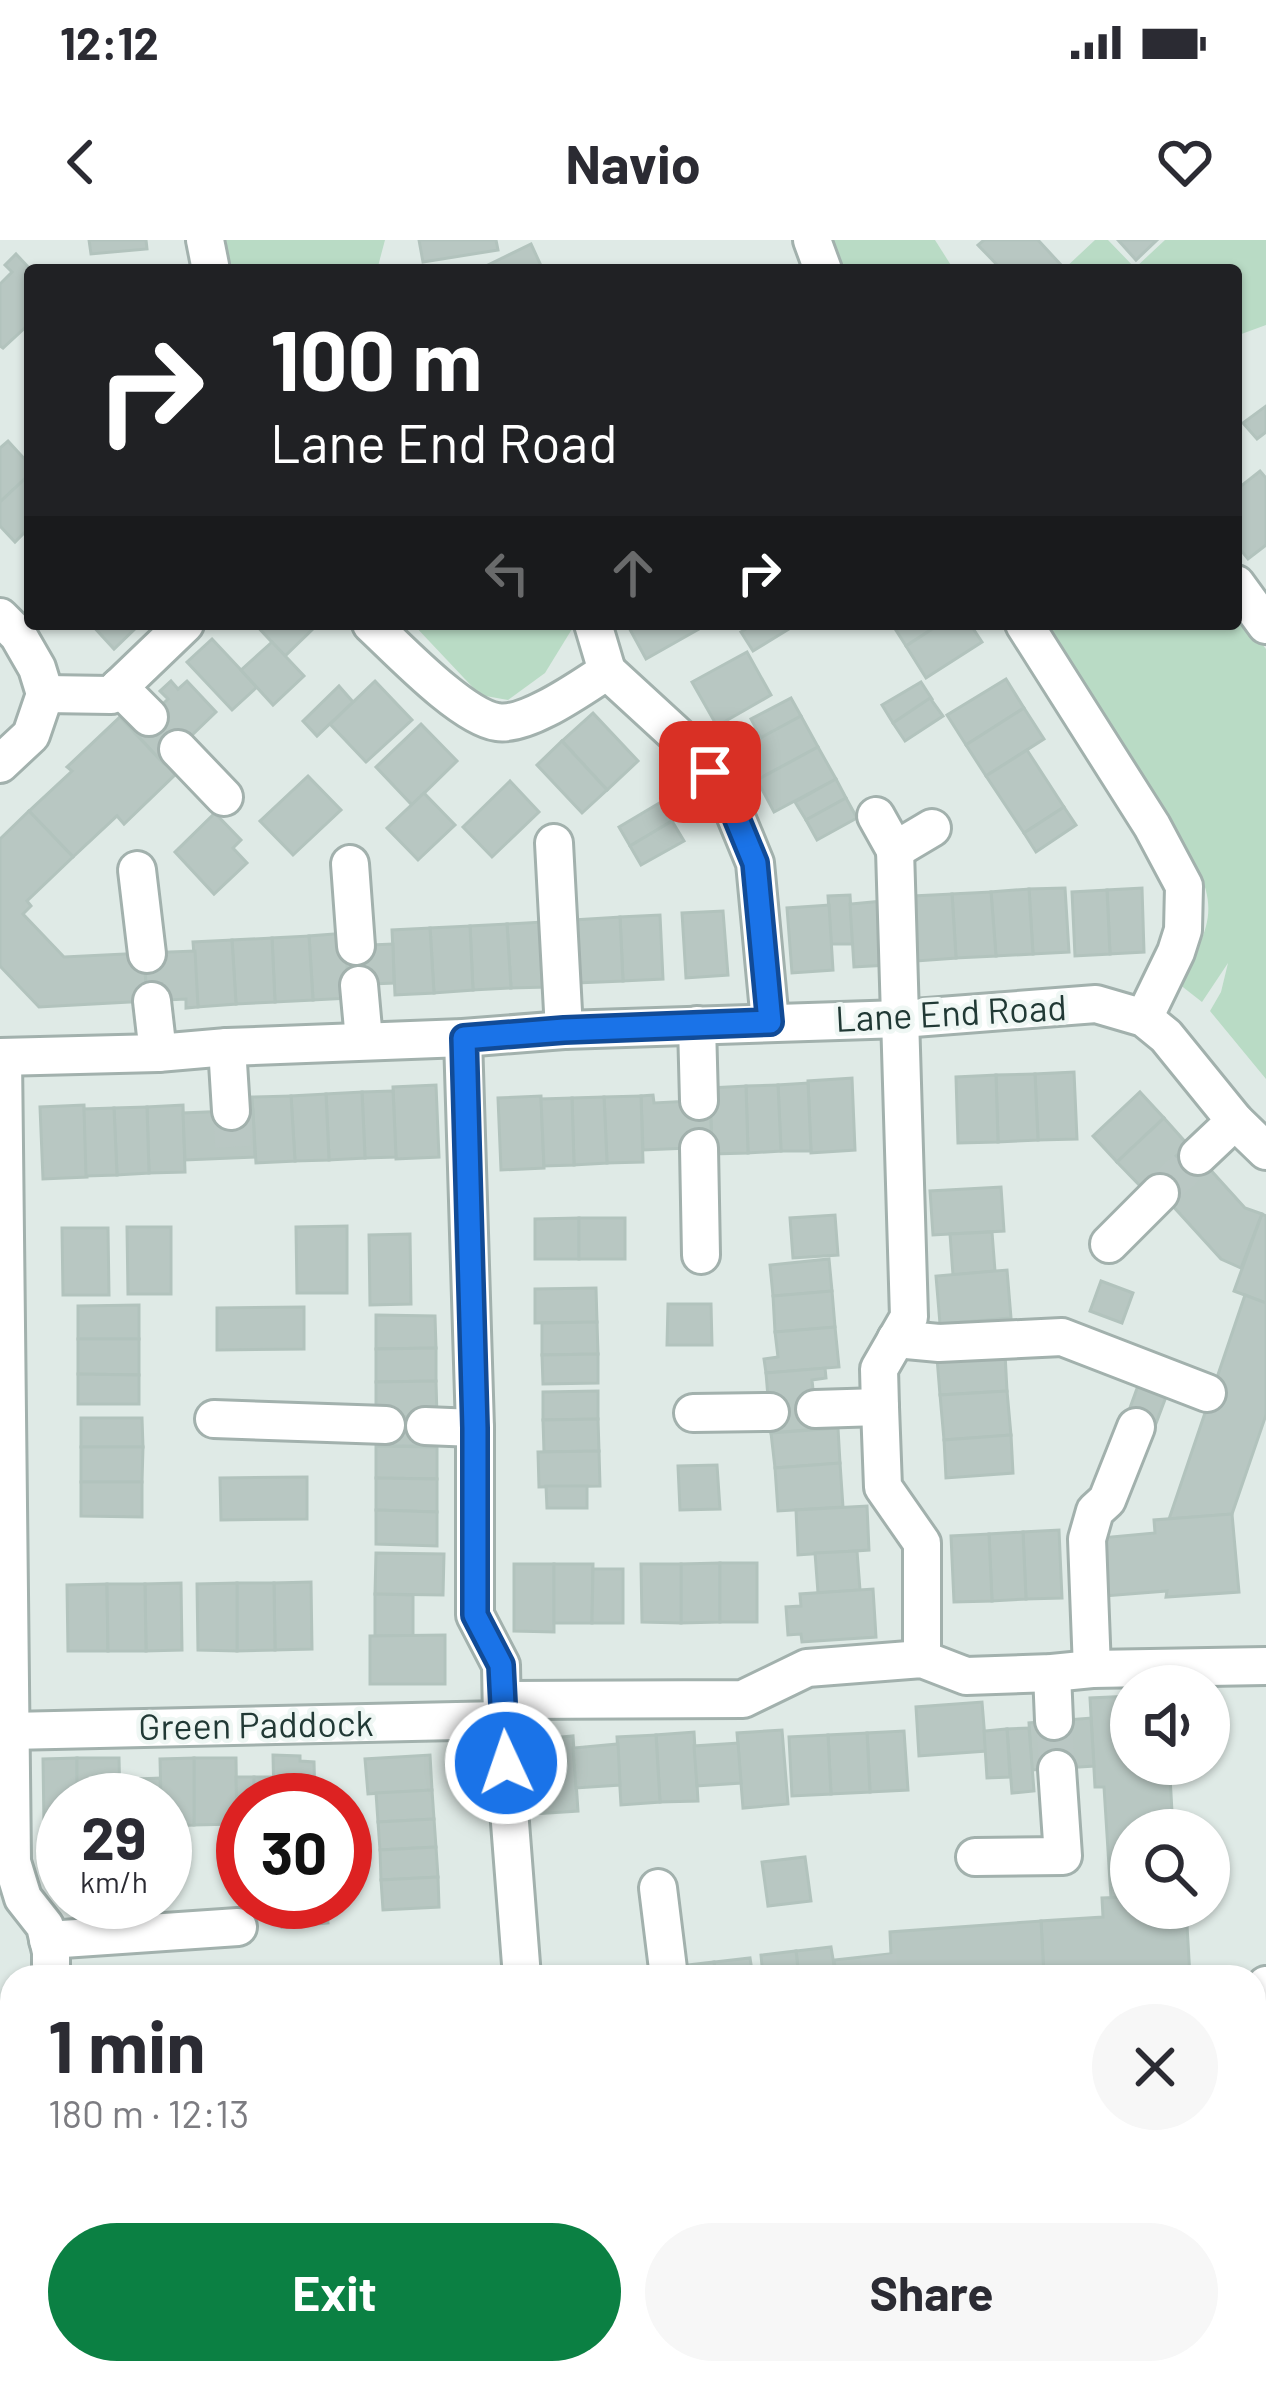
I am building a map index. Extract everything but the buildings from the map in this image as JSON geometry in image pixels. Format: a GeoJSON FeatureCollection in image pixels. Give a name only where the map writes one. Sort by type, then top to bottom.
{"type":"FeatureCollection","features":[{"type":"Feature","properties":{"kind":"street"},"geometry":{"type":"LineString","coordinates":[[1242,592],[1266,625]]}},
{"type":"Feature","properties":{"kind":"street"},"geometry":{"type":"LineString","coordinates":[[0,617],[18,635],[46,694],[31,735],[0,764]]}},
{"type":"Feature","properties":{"kind":"street"},"geometry":{"type":"LineString","coordinates":[[46,694],[110,695],[179,630]]}},
{"type":"Feature","properties":{"kind":"street"},"geometry":{"type":"LineString","coordinates":[[378,630],[472,713],[500,723],[567,697],[607,670]]}},
{"type":"Feature","properties":{"kind":"street"},"geometry":{"type":"LineString","coordinates":[[594,630],[607,670],[693,750],[727,795],[755,863],[770,1022]]}},
{"type":"Feature","properties":{"kind":"street"},"geometry":{"type":"LineString","coordinates":[[1028,630],[1152,826],[1184,886],[1183,930],[1144,1018],[1166,1036],[1234,1121],[1266,1150]]}},
{"type":"Feature","properties":{"kind":"street"},"geometry":{"type":"LineString","coordinates":[[119,687],[148,718]]}},
{"type":"Feature","properties":{"kind":"street"},"geometry":{"type":"LineString","coordinates":[[178,749],[224,797]]}},
{"type":"Feature","properties":{"kind":"street"},"geometry":{"type":"LineString","coordinates":[[876,816],[895,850],[909,1317],[879,1369],[883,1487],[922,1543],[922,1659],[966,1676],[1266,1666]]}},
{"type":"Feature","properties":{"kind":"street"},"geometry":{"type":"LineString","coordinates":[[895,850],[932,828]]}},
{"type":"Feature","properties":{"kind":"street"},"geometry":{"type":"LineString","coordinates":[[554,843],[564,1030]]}},
{"type":"Feature","properties":{"kind":"street"},"geometry":{"type":"LineString","coordinates":[[350,864],[356,946]]}},
{"type":"Feature","properties":{"kind":"street"},"geometry":{"type":"LineString","coordinates":[[137,870],[147,954]]}},
{"type":"Feature","properties":{"kind":"street"},"geometry":{"type":"LineString","coordinates":[[359,985],[364,1040]]}},
{"type":"Feature","properties":{"kind":"street"},"geometry":{"type":"LineString","coordinates":[[152,1001],[158,1053]]}},
{"type":"Feature","properties":{"kind":"street","name":"Lane End Road"},"geometry":{"type":"LineString","coordinates":[[2,1057],[901,1019],[1096,1004],[1144,1018]]}},
{"type":"Feature","properties":{"kind":"street"},"geometry":{"type":"LineString","coordinates":[[697,1025],[699,1101]]}},
{"type":"Feature","properties":{"kind":"street"},"geometry":{"type":"LineString","coordinates":[[464,1038],[475,1615],[501,1665],[521,1965]]}},
{"type":"Feature","properties":{"kind":"street"},"geometry":{"type":"LineString","coordinates":[[227,1047],[231,1111]]}},
{"type":"Feature","properties":{"kind":"street"},"geometry":{"type":"LineString","coordinates":[[2,1057],[12,1862],[23,1898],[45,1925],[50,1965]]}},
{"type":"Feature","properties":{"kind":"street"},"geometry":{"type":"LineString","coordinates":[[1198,1156],[1234,1121]]}},
{"type":"Feature","properties":{"kind":"street"},"geometry":{"type":"LineString","coordinates":[[699,1148],[701,1255]]}},
{"type":"Feature","properties":{"kind":"street"},"geometry":{"type":"LineString","coordinates":[[1109,1244],[1160,1193]]}},
{"type":"Feature","properties":{"kind":"street"},"geometry":{"type":"LineString","coordinates":[[896,1339],[939,1343],[1062,1336],[1207,1393]]}},
{"type":"Feature","properties":{"kind":"street"},"geometry":{"type":"LineString","coordinates":[[815,1409],[880,1407]]}},
{"type":"Feature","properties":{"kind":"street"},"geometry":{"type":"LineString","coordinates":[[692,1413],[770,1412]]}},
{"type":"Feature","properties":{"kind":"street"},"geometry":{"type":"LineString","coordinates":[[214,1419],[386,1425]]}},
{"type":"Feature","properties":{"kind":"street"},"geometry":{"type":"LineString","coordinates":[[424,1426],[475,1428]]}},
{"type":"Feature","properties":{"kind":"street"},"geometry":{"type":"LineString","coordinates":[[1092,1669],[1087,1539],[1095,1511],[1106,1500],[1136,1427]]}},
{"type":"Feature","properties":{"kind":"street","name":"Green Paddock"},"geometry":{"type":"LineString","coordinates":[[10,1731],[743,1699],[807,1668],[922,1659]]}},
{"type":"Feature","properties":{"kind":"street"},"geometry":{"type":"LineString","coordinates":[[1052,1673],[1054,1721]]}},
{"type":"Feature","properties":{"kind":"street"},"geometry":{"type":"LineString","coordinates":[[975,1857],[1063,1856],[1058,1769]]}},
{"type":"Feature","properties":{"kind":"street"},"geometry":{"type":"LineString","coordinates":[[658,1888],[668,1965]]}},
{"type":"Feature","properties":{"kind":"street"},"geometry":{"type":"LineString","coordinates":[[48,1940],[216,1929]]}},
{"type":"Feature","properties":{"kind":"green space"},"geometry":{"type":"Polygon","coordinates":[[[226,240],[385,240],[379,264],[231,264],[226,240]]]}},
{"type":"Feature","properties":{"kind":"green space"},"geometry":{"type":"Polygon","coordinates":[[[818,240],[935,240],[950,264],[830,264],[818,240]]]}},
{"type":"Feature","properties":{"kind":"green space"},"geometry":{"type":"Polygon","coordinates":[[[1095,240],[1108,240],[1131,264],[1069,264],[1095,240]]]}},
{"type":"Feature","properties":{"kind":"green space"},"geometry":{"type":"Polygon","coordinates":[[[1165,240],[1266,240],[1266,325],[1242,334],[1242,264],[1139,264],[1165,240]]]}},
{"type":"Feature","properties":{"kind":"green space"},"geometry":{"type":"Polygon","coordinates":[[[1242,619],[1266,649],[1266,1079],[1210,1011],[1221,992],[1228,963],[1202,1002],[1179,984],[1206,928],[1208,900],[1197,868],[1042,630],[1242,630],[1242,619]]]}},
{"type":"Feature","properties":{"kind":"green space"},"geometry":{"type":"Polygon","coordinates":[[[419,630],[571,630],[545,673],[508,700],[480,695],[419,630]]]}},
{"type":"Feature","properties":{"kind":"tunnel"},"geometry":{"type":"LineString","coordinates":[[231,1111],[234,1158]]}},
{"type":"Feature","properties":{"kind":"tunnel"},"geometry":{"type":"LineString","coordinates":[[1160,1193],[1198,1156]]}},
{"type":"Feature","properties":{"kind":"tunnel"},"geometry":{"type":"LineString","coordinates":[[1054,1721],[1057,1769]]}},
{"type":"Feature","properties":{"kind":"tunnel"},"geometry":{"type":"LineString","coordinates":[[878,1956],[879,1965]]}},
{"type":"Feature","properties":{"kind":"route"},"geometry":{"type":"LineString","coordinates":[[506,1763],[501,1665],[475,1615],[464,1038],[770,1022],[755,863],[727,795],[710,772]]}}]}
